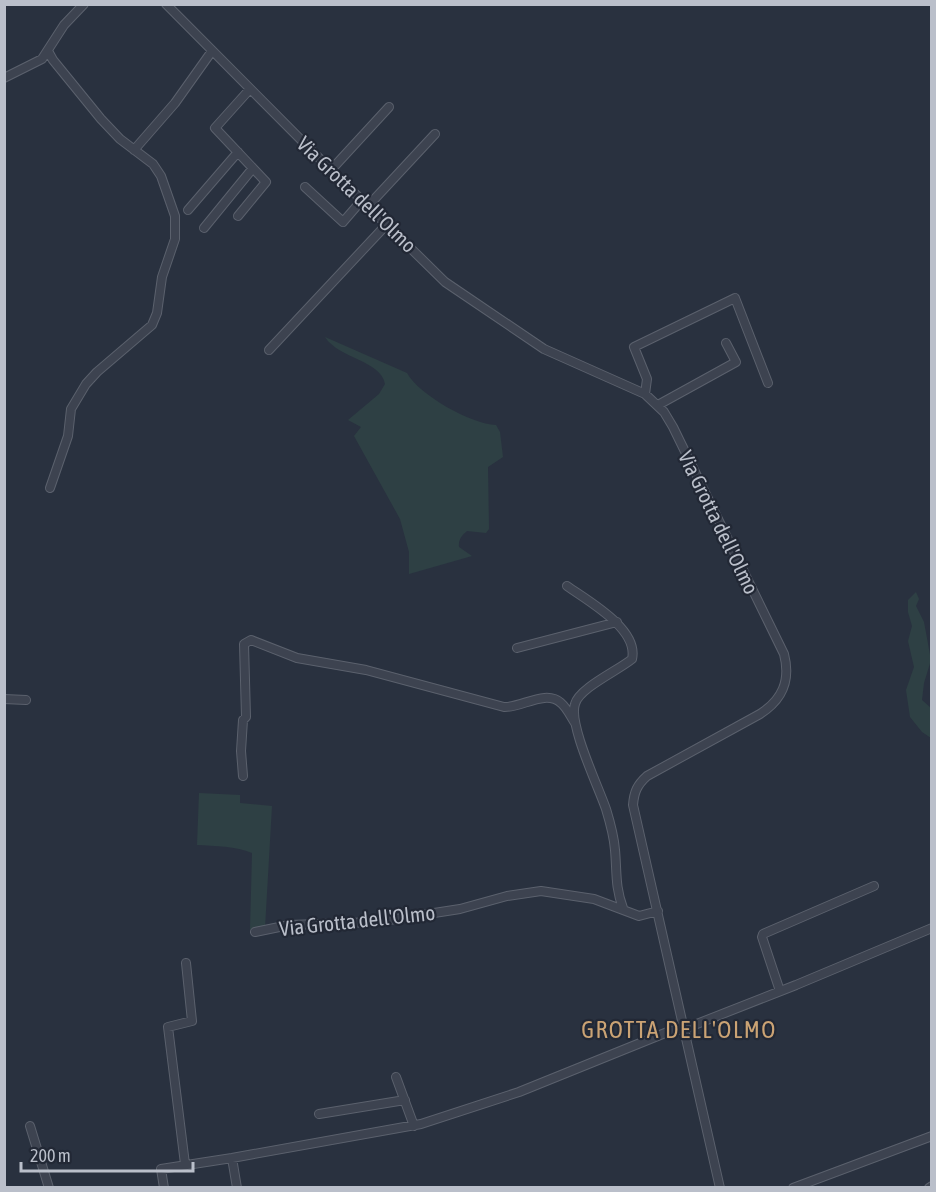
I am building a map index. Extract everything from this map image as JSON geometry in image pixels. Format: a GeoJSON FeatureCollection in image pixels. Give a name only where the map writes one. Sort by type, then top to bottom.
{"type":"FeatureCollection","features":[{"type":"Feature","properties":{"kind":"street"},"geometry":{"type":"LineString","coordinates":[[4,78],[42,59],[64,25],[84,4]]}},
{"type":"Feature","properties":{"kind":"street","name":"Via Grotta dell'Olmo"},"geometry":{"type":"LineString","coordinates":[[166,4],[446,282],[544,349],[645,394],[658,405],[673,427],[784,654],[787,666],[784,690],[780,698],[769,709],[647,776],[639,783],[633,805],[720,1188]]}},
{"type":"Feature","properties":{"kind":"street"},"geometry":{"type":"LineString","coordinates":[[48,51],[53,60],[120,139],[153,164],[161,176],[175,216],[175,239],[162,277],[157,313],[152,325],[86,384],[71,410],[69,436],[50,488]]}},
{"type":"Feature","properties":{"kind":"street"},"geometry":{"type":"LineString","coordinates":[[134,150],[175,103],[212,51]]}},
{"type":"Feature","properties":{"kind":"street"},"geometry":{"type":"LineString","coordinates":[[238,216],[266,182],[215,128],[250,89]]}},
{"type":"Feature","properties":{"kind":"street"},"geometry":{"type":"LineString","coordinates":[[331,170],[389,107]]}},
{"type":"Feature","properties":{"kind":"street"},"geometry":{"type":"LineString","coordinates":[[304,187],[343,222],[435,134]]}},
{"type":"Feature","properties":{"kind":"street"},"geometry":{"type":"LineString","coordinates":[[188,210],[238,152]]}},
{"type":"Feature","properties":{"kind":"street"},"geometry":{"type":"LineString","coordinates":[[204,228],[253,168]]}},
{"type":"Feature","properties":{"kind":"street"},"geometry":{"type":"LineString","coordinates":[[269,350],[387,224]]}},
{"type":"Feature","properties":{"kind":"street"},"geometry":{"type":"LineString","coordinates":[[645,394],[647,379],[634,346],[735,298],[768,383]]}},
{"type":"Feature","properties":{"kind":"street"},"geometry":{"type":"LineString","coordinates":[[658,405],[736,363],[726,343]]}},
{"type":"Feature","properties":{"kind":"street"},"geometry":{"type":"LineString","coordinates":[[567,586],[616,622],[632,647],[632,659],[583,693],[575,702],[575,723]]}},
{"type":"Feature","properties":{"kind":"street"},"geometry":{"type":"LineString","coordinates":[[517,648],[616,622]]}},
{"type":"Feature","properties":{"kind":"street"},"geometry":{"type":"LineString","coordinates":[[243,776],[243,720],[246,717],[244,644],[251,640],[297,658],[366,670],[504,707],[510,708],[537,699],[553,699],[563,704],[575,723],[609,817],[615,848],[615,877],[623,908]]}},
{"type":"Feature","properties":{"kind":"street"},"geometry":{"type":"LineString","coordinates":[[4,699],[26,700]]}},
{"type":"Feature","properties":{"kind":"street"},"geometry":{"type":"LineString","coordinates":[[780,991],[762,937],[763,934],[874,886]]}},
{"type":"Feature","properties":{"kind":"street","name":"Via Grotta dell'Olmo"},"geometry":{"type":"LineString","coordinates":[[255,932],[289,925],[376,922],[460,909],[507,896],[541,891],[594,899],[623,908],[632,915],[639,916],[658,911]]}},
{"type":"Feature","properties":{"kind":"street"},"geometry":{"type":"LineString","coordinates":[[164,1188],[161,1169],[414,1126],[456,1114],[519,1092],[669,1031],[684,1029],[932,928]]}},
{"type":"Feature","properties":{"kind":"street"},"geometry":{"type":"LineString","coordinates":[[185,1164],[168,1027],[192,1021],[186,963]]}},
{"type":"Feature","properties":{"kind":"street"},"geometry":{"type":"LineString","coordinates":[[396,1077],[414,1126]]}},
{"type":"Feature","properties":{"kind":"street"},"geometry":{"type":"LineString","coordinates":[[319,1114],[405,1100]]}},
{"type":"Feature","properties":{"kind":"street"},"geometry":{"type":"LineString","coordinates":[[30,1126],[49,1188]]}},
{"type":"Feature","properties":{"kind":"street"},"geometry":{"type":"LineString","coordinates":[[793,1188],[932,1136]]}},
{"type":"Feature","properties":{"kind":"street"},"geometry":{"type":"LineString","coordinates":[[232,1158],[237,1188]]}},
{"type":"Feature","properties":{"kind":"shaded area"},"geometry":{"type":"Polygon","coordinates":[[[325,337],[407,373],[422,390],[460,414],[473,420],[496,425],[500,432],[503,457],[488,467],[489,529],[486,533],[467,531],[459,542],[459,547],[472,556],[409,574],[409,552],[400,519],[354,436],[361,427],[348,420],[379,394],[385,384],[382,376],[376,370],[340,350],[325,337]]]}},
{"type":"Feature","properties":{"kind":"shaded area"},"geometry":{"type":"Polygon","coordinates":[[[916,592],[919,599],[916,606],[924,622],[931,660],[922,700],[931,708],[931,738],[922,732],[910,717],[906,690],[914,667],[908,641],[912,626],[908,612],[908,600],[916,592]]]}},
{"type":"Feature","properties":{"kind":"shaded area"},"geometry":{"type":"Polygon","coordinates":[[[199,793],[240,795],[240,803],[272,806],[265,928],[250,930],[252,853],[232,848],[197,845],[199,793]]]}},
{"type":"Feature","properties":{"kind":"district","name":"GROTTA DELL'OLMO"},"geometry":{"type":"Point","coordinates":[679,1029]}}]}
